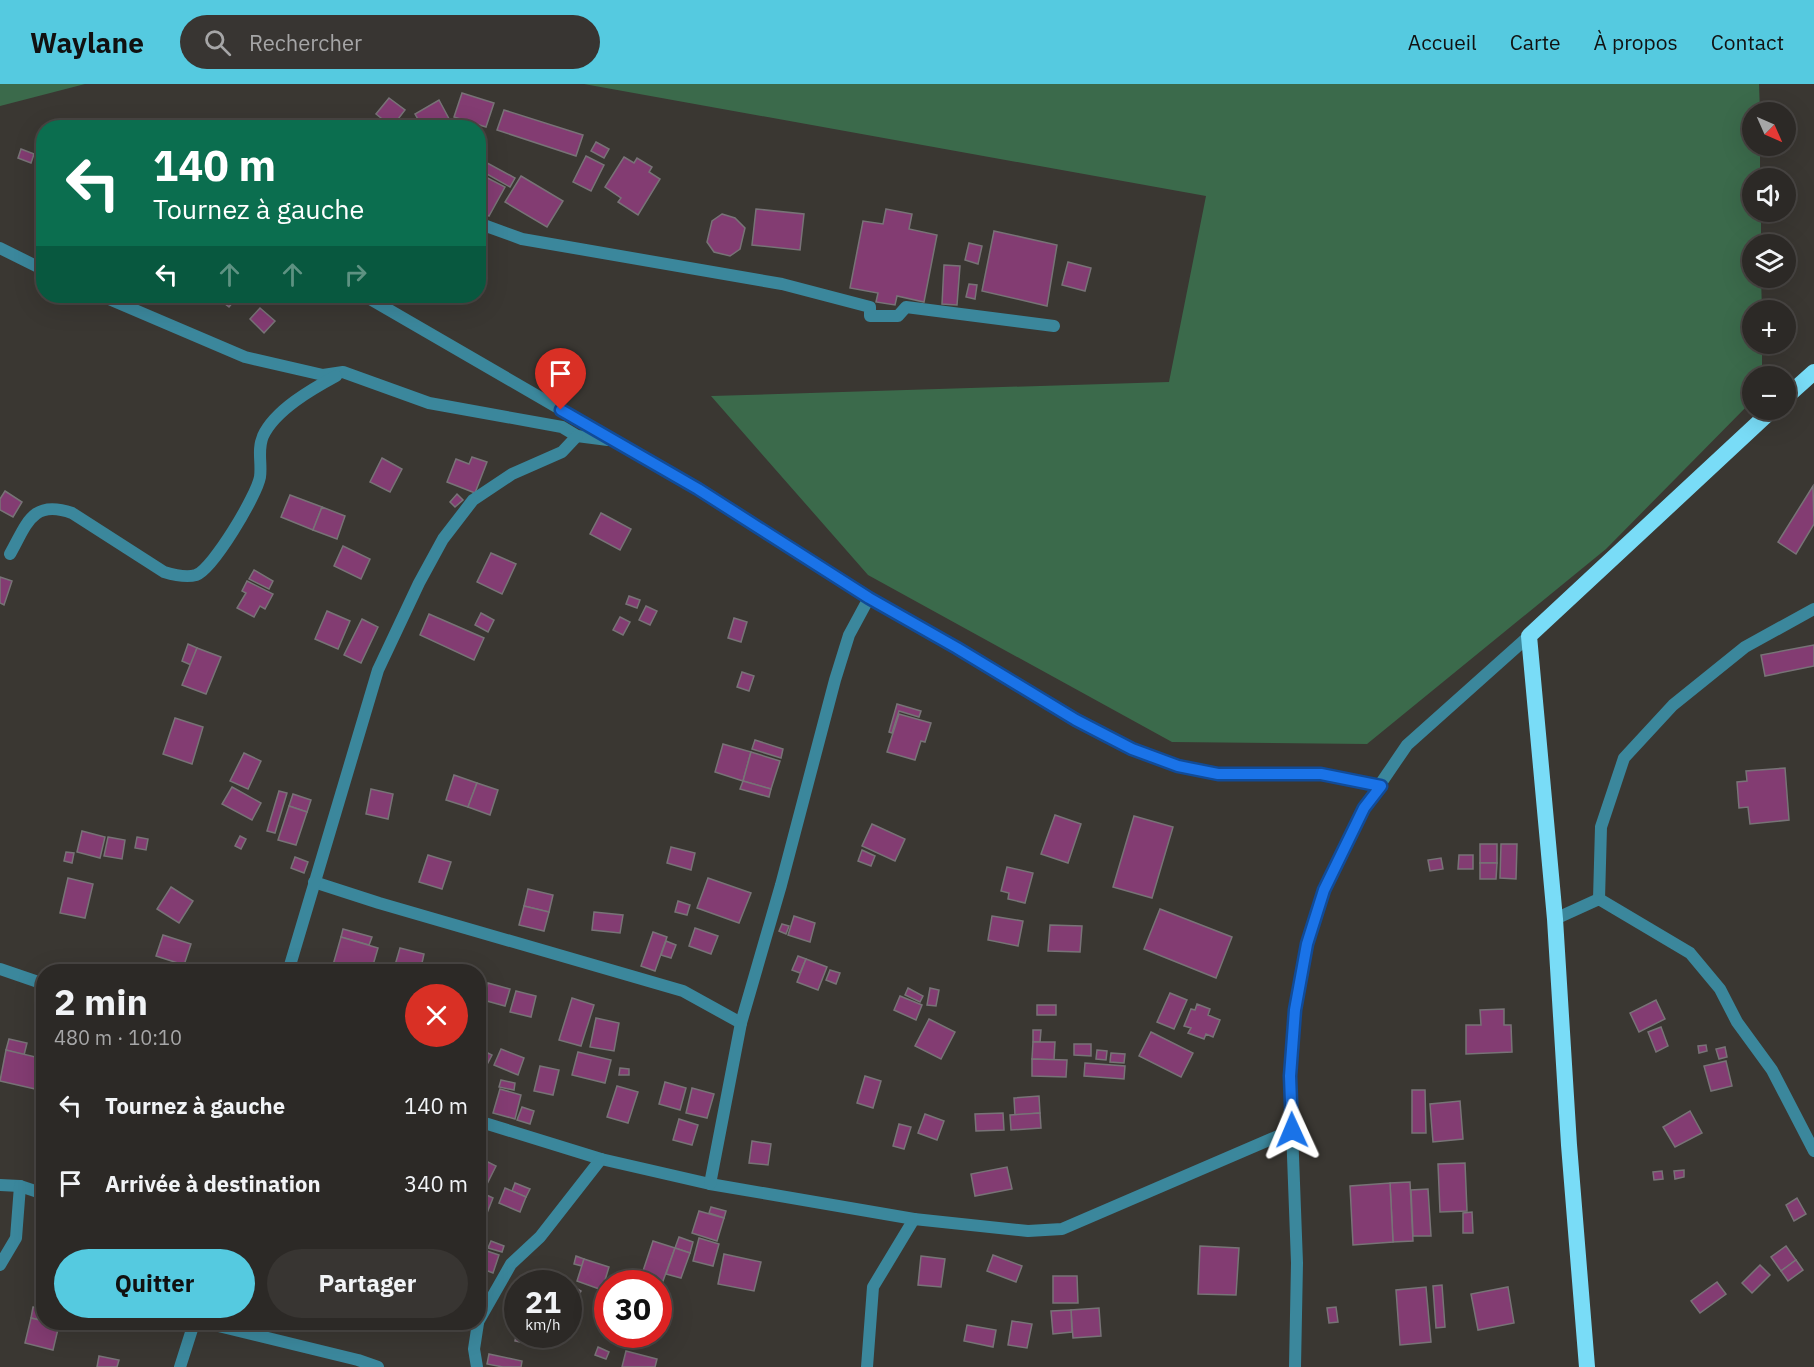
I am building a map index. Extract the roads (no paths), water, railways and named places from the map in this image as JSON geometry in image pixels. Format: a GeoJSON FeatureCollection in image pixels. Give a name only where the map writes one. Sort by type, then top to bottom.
{"type":"FeatureCollection","features":[{"type":"Feature","properties":{"kind":"highway"},"geometry":{"type":"LineString","coordinates":[[1796,388],[1814,372]]}},
{"type":"Feature","properties":{"kind":"highway"},"geometry":{"type":"LineString","coordinates":[[1587,1367],[1569,1145],[1555,919],[1529,636],[1761,420]]}},
{"type":"Feature","properties":{"kind":"street"},"geometry":{"type":"LineString","coordinates":[[486,226],[522,239],[782,284],[870,307],[870,316],[898,316],[906,307],[1054,326]]}},
{"type":"Feature","properties":{"kind":"street"},"geometry":{"type":"LineString","coordinates":[[0,248],[36,266]]}},
{"type":"Feature","properties":{"kind":"street"},"geometry":{"type":"LineString","coordinates":[[118,303],[245,357],[323,375],[343,372],[429,403],[562,427],[577,436],[615,441]]}},
{"type":"Feature","properties":{"kind":"street"},"geometry":{"type":"LineString","coordinates":[[377,303],[698,489],[869,598],[1076,720],[1132,749],[1178,766],[1218,774],[1321,774],[1381,786]]}},
{"type":"Feature","properties":{"kind":"street"},"geometry":{"type":"LineString","coordinates":[[10,554],[31,516],[57,507],[72,513],[164,572],[181,576],[195,575],[206,568],[217,555],[257,487],[260,474],[260,449],[264,435],[269,428],[298,397],[343,372]]}},
{"type":"Feature","properties":{"kind":"street"},"geometry":{"type":"LineString","coordinates":[[290,964],[378,670],[419,583],[443,539],[473,500],[512,474],[562,452],[577,436]]}},
{"type":"Feature","properties":{"kind":"street"},"geometry":{"type":"LineString","coordinates":[[710,1184],[741,1023],[781,885],[835,680],[849,635],[869,598]]}},
{"type":"Feature","properties":{"kind":"street"},"geometry":{"type":"LineString","coordinates":[[1599,899],[1601,827],[1624,758],[1673,705],[1745,648],[1814,609]]}},
{"type":"Feature","properties":{"kind":"street"},"geometry":{"type":"LineString","coordinates":[[1295,1367],[1297,1263],[1290,1076],[1295,1010],[1307,944],[1324,890],[1364,808],[1407,745],[1529,636]]}},
{"type":"Feature","properties":{"kind":"street"},"geometry":{"type":"LineString","coordinates":[[315,882],[379,903],[683,991],[741,1023]]}},
{"type":"Feature","properties":{"kind":"street"},"geometry":{"type":"LineString","coordinates":[[1555,919],[1599,899]]}},
{"type":"Feature","properties":{"kind":"street"},"geometry":{"type":"LineString","coordinates":[[1599,899],[1690,953],[1720,989],[1737,1022],[1772,1070],[1814,1151]]}},
{"type":"Feature","properties":{"kind":"street"},"geometry":{"type":"LineString","coordinates":[[0,969],[36,981]]}},
{"type":"Feature","properties":{"kind":"street"},"geometry":{"type":"LineString","coordinates":[[486,1123],[601,1159],[710,1184],[914,1219],[1028,1231],[1062,1229],[1292,1130]]}},
{"type":"Feature","properties":{"kind":"street"},"geometry":{"type":"LineString","coordinates":[[486,1309],[511,1264],[540,1236],[601,1159]]}},
{"type":"Feature","properties":{"kind":"street"},"geometry":{"type":"LineString","coordinates":[[0,1185],[20,1186],[36,1191]]}},
{"type":"Feature","properties":{"kind":"street"},"geometry":{"type":"LineString","coordinates":[[0,1265],[15,1238],[20,1186]]}},
{"type":"Feature","properties":{"kind":"street"},"geometry":{"type":"LineString","coordinates":[[867,1367],[873,1287],[914,1219]]}},
{"type":"Feature","properties":{"kind":"street"},"geometry":{"type":"LineString","coordinates":[[180,1367],[192,1330]]}},
{"type":"Feature","properties":{"kind":"street"},"geometry":{"type":"LineString","coordinates":[[236,1330],[378,1367]]}},
{"type":"Feature","properties":{"kind":"street"},"geometry":{"type":"LineString","coordinates":[[477,1330],[474,1349],[477,1367]]}}]}
